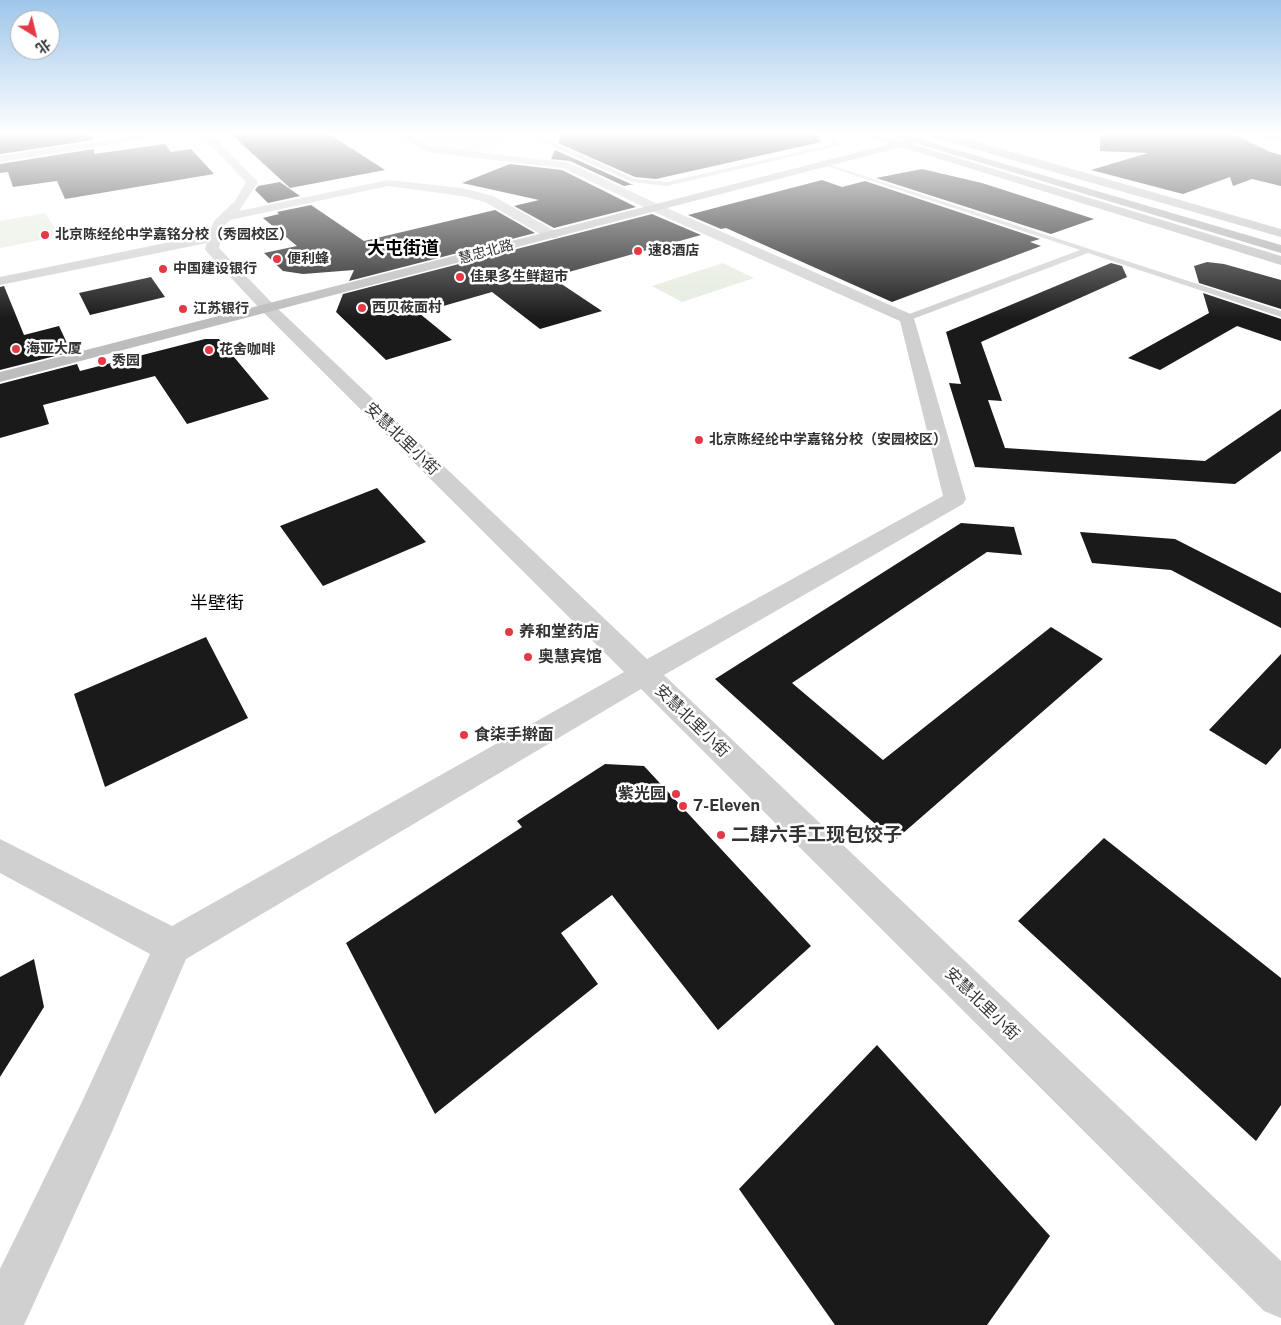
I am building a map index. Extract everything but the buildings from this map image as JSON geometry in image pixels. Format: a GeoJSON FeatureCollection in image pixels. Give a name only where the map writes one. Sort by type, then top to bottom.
{"type":"FeatureCollection","features":[{"type":"Feature","properties":{"kind":"main road"},"geometry":{"type":"LineString","coordinates":[[1105,194],[1281,249]]}},
{"type":"Feature","properties":{"kind":"main road"},"geometry":{"type":"LineString","coordinates":[[1119,194],[1281,241]]}},
{"type":"Feature","properties":{"kind":"street"},"geometry":{"type":"LineString","coordinates":[[221,227],[245,194]]}},
{"type":"Feature","properties":{"kind":"street"},"geometry":{"type":"LineString","coordinates":[[0,281],[347,194]]}},
{"type":"Feature","properties":{"kind":"street"},"geometry":{"type":"LineString","coordinates":[[469,194],[489,199],[552,234]]}},
{"type":"Feature","properties":{"kind":"street"},"geometry":{"type":"LineString","coordinates":[[0,1322],[96,1119],[173,946],[644,674],[955,498],[907,318],[626,194]]}},
{"type":"Feature","properties":{"kind":"street","name":"慧忠北路"},"geometry":{"type":"LineString","coordinates":[[0,377],[710,194]]}},
{"type":"Feature","properties":{"kind":"street"},"geometry":{"type":"LineString","coordinates":[[1088,194],[1281,261]]}},
{"type":"Feature","properties":{"kind":"street"},"geometry":{"type":"LineString","coordinates":[[1135,194],[1281,233]]}},
{"type":"Feature","properties":{"kind":"street","name":"安慧北里小街"},"geometry":{"type":"LineString","coordinates":[[221,227],[212,249],[268,308],[1281,1294]]}},
{"type":"Feature","properties":{"kind":"street"},"geometry":{"type":"LineString","coordinates":[[0,855],[173,946]]}},
{"type":"Feature","properties":{"kind":"lane"},"geometry":{"type":"LineString","coordinates":[[917,194],[1281,314]]}},
{"type":"Feature","properties":{"kind":"lane"},"geometry":{"type":"LineString","coordinates":[[907,318],[1089,250]]}},
{"type":"Feature","properties":{"kind":"shaded area"},"geometry":{"type":"Polygon","coordinates":[[[45,213],[60,236],[0,248],[0,221],[45,213]]]}},
{"type":"Feature","properties":{"kind":"shaded area"},"geometry":{"type":"Polygon","coordinates":[[[723,263],[754,278],[682,302],[652,286],[723,263]]]}},
{"type":"Feature","properties":{"kind":"place","name":"北京陈经纶中学嘉铭分校（秀园校区）"},"geometry":{"type":"Point","coordinates":[45,235]}},
{"type":"Feature","properties":{"kind":"place","name":"速8酒店"},"geometry":{"type":"Point","coordinates":[638,251]}},
{"type":"Feature","properties":{"kind":"place","name":"便利蜂"},"geometry":{"type":"Point","coordinates":[277,259]}},
{"type":"Feature","properties":{"kind":"place","name":"中国建设银行"},"geometry":{"type":"Point","coordinates":[163,269]}},
{"type":"Feature","properties":{"kind":"place","name":"佳果多生鲜超市"},"geometry":{"type":"Point","coordinates":[460,277]}},
{"type":"Feature","properties":{"kind":"place","name":"西贝莜面村"},"geometry":{"type":"Point","coordinates":[362,308]}},
{"type":"Feature","properties":{"kind":"place","name":"江苏银行"},"geometry":{"type":"Point","coordinates":[183,309]}},
{"type":"Feature","properties":{"kind":"place","name":"海亚大厦"},"geometry":{"type":"Point","coordinates":[16,349]}},
{"type":"Feature","properties":{"kind":"place","name":"花舍咖啡"},"geometry":{"type":"Point","coordinates":[209,350]}},
{"type":"Feature","properties":{"kind":"place","name":"秀园"},"geometry":{"type":"Point","coordinates":[102,361]}},
{"type":"Feature","properties":{"kind":"place","name":"北京陈经纶中学嘉铭分校（安园校区）"},"geometry":{"type":"Point","coordinates":[699,440]}},
{"type":"Feature","properties":{"kind":"place","name":"养和堂药店"},"geometry":{"type":"Point","coordinates":[509,632]}},
{"type":"Feature","properties":{"kind":"place","name":"奥慧宾馆"},"geometry":{"type":"Point","coordinates":[528,657]}},
{"type":"Feature","properties":{"kind":"place","name":"食柒手擀面"},"geometry":{"type":"Point","coordinates":[464,735]}},
{"type":"Feature","properties":{"kind":"place","name":"紫光园"},"geometry":{"type":"Point","coordinates":[676,794]}},
{"type":"Feature","properties":{"kind":"place","name":"7-Eleven"},"geometry":{"type":"Point","coordinates":[683,806]}},
{"type":"Feature","properties":{"kind":"place","name":"二肆六手工现包饺子"},"geometry":{"type":"Point","coordinates":[721,835]}},
{"type":"Feature","properties":{"kind":"district","name":"大屯街道"},"geometry":{"type":"Point","coordinates":[403,248]}},
{"type":"Feature","properties":{"kind":"district","name":"半壁街"},"geometry":{"type":"Point","coordinates":[217,603]}}]}
